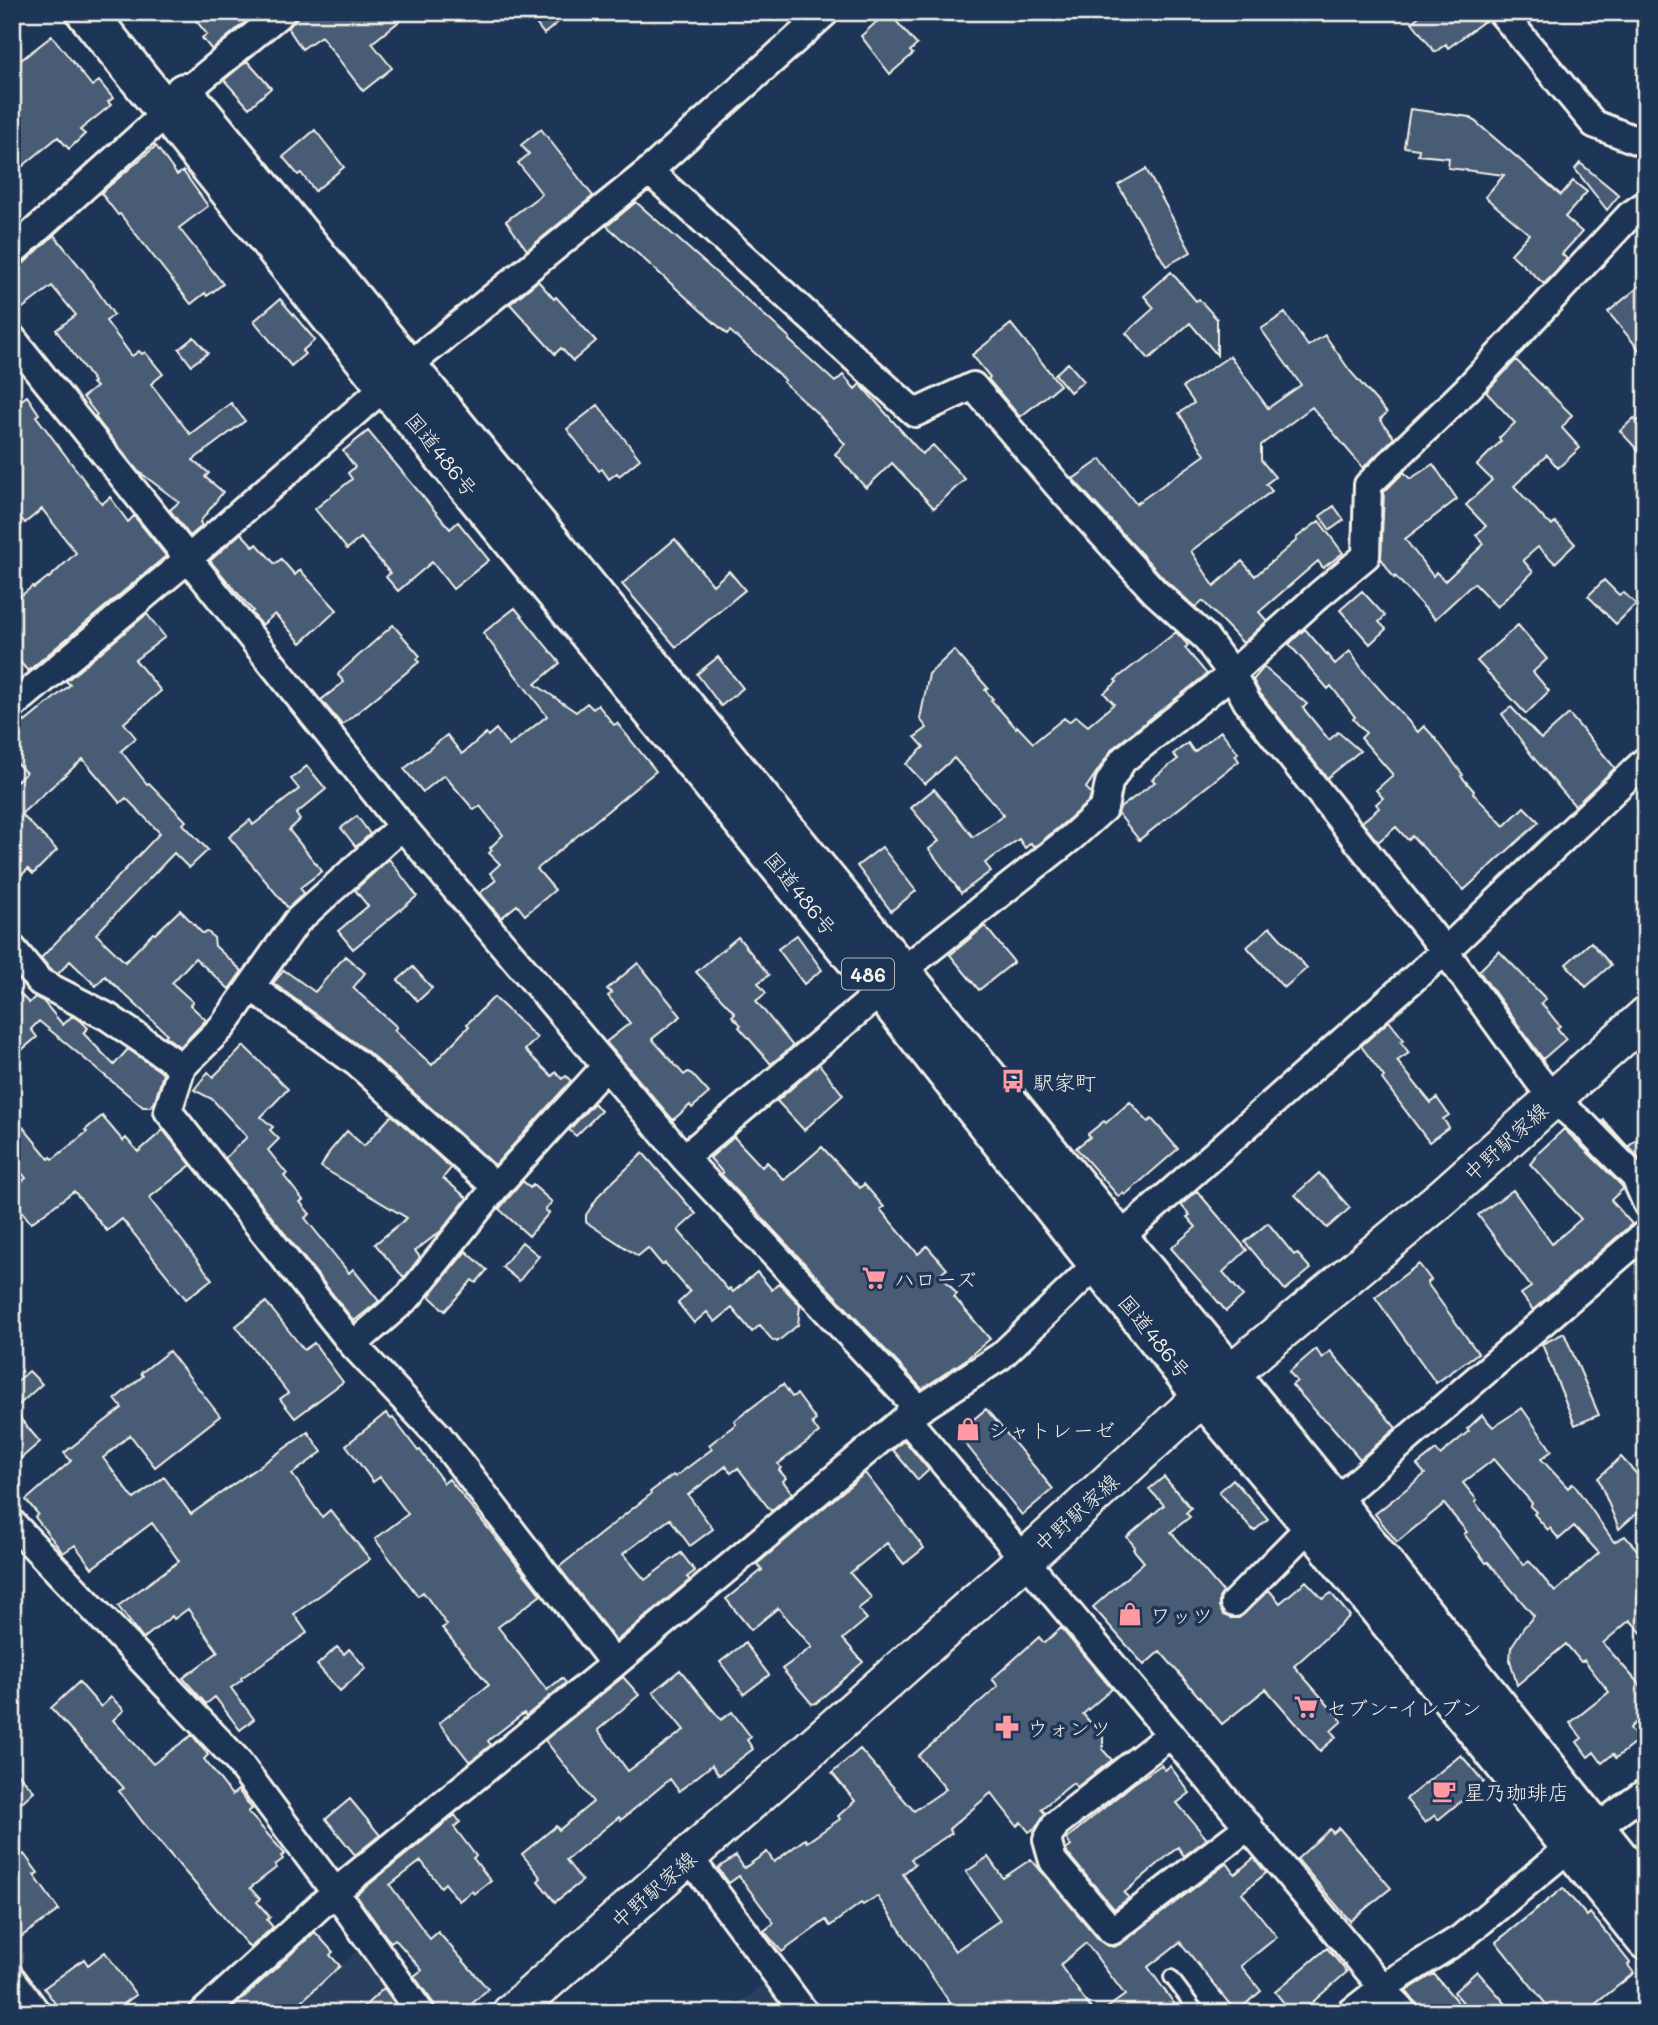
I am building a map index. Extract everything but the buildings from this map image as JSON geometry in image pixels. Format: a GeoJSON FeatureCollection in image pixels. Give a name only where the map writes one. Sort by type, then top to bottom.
{"type":"FeatureCollection","features":[{"type":"Feature","properties":{"kind":"highway","name":"国道486号"},"geometry":{"type":"LineString","coordinates":[[86,12],[175,103],[892,981],[1583,1838],[1646,1940]]}},
{"type":"Feature","properties":{"kind":"highway","name":"国道486号"},"geometry":{"type":"LineString","coordinates":[[119,12],[175,103]]}},
{"type":"Feature","properties":{"kind":"highway","name":"国道486号"},"geometry":{"type":"LineString","coordinates":[[1583,1838],[1646,1892]]}},
{"type":"Feature","properties":{"kind":"main road","name":"中野駅家線"},"geometry":{"type":"LineString","coordinates":[[511,2013],[1026,1558],[1217,1385],[1443,1197],[1646,1016]]}},
{"type":"Feature","properties":{"kind":"street"},"geometry":{"type":"LineString","coordinates":[[12,252],[175,103],[282,12]]}},
{"type":"Feature","properties":{"kind":"street"},"geometry":{"type":"LineString","coordinates":[[12,706],[188,559],[397,377],[649,171],[826,12]]}},
{"type":"Feature","properties":{"kind":"street"},"geometry":{"type":"LineString","coordinates":[[1501,12],[1594,124],[1646,144]]}},
{"type":"Feature","properties":{"kind":"street"},"geometry":{"type":"LineString","coordinates":[[649,171],[915,413],[973,386],[1059,487],[1146,582],[1205,637],[1232,674],[1247,702],[1446,951],[1553,1099],[1584,1125],[1635,1178],[1646,1202]]}},
{"type":"Feature","properties":{"kind":"street"},"geometry":{"type":"LineString","coordinates":[[684,1158],[892,981],[1072,837],[1104,808],[1109,783],[1123,760],[1232,674],[1366,556],[1368,485],[1468,388],[1630,215],[1646,204]]}},
{"type":"Feature","properties":{"kind":"street"},"geometry":{"type":"LineString","coordinates":[[12,338],[402,826],[684,1158],[915,1404],[906,1418]]}},
{"type":"Feature","properties":{"kind":"street"},"geometry":{"type":"LineString","coordinates":[[203,2013],[335,1892],[614,1664],[906,1418],[1001,1356],[1108,1252],[1446,951],[1646,760]]}},
{"type":"Feature","properties":{"kind":"street"},"geometry":{"type":"LineString","coordinates":[[402,826],[297,921],[223,1026],[182,1068],[168,1111],[353,1345],[439,1436],[614,1664]]}},
{"type":"Feature","properties":{"kind":"street"},"geometry":{"type":"LineString","coordinates":[[12,948],[40,982],[108,1017],[182,1068]]}},
{"type":"Feature","properties":{"kind":"street"},"geometry":{"type":"LineString","coordinates":[[251,987],[358,1064],[496,1187]]}},
{"type":"Feature","properties":{"kind":"street"},"geometry":{"type":"LineString","coordinates":[[353,1345],[409,1296],[496,1187],[606,1066]]}},
{"type":"Feature","properties":{"kind":"street"},"geometry":{"type":"LineString","coordinates":[[1234,1603],[1322,1513],[1646,1233]]}},
{"type":"Feature","properties":{"kind":"street"},"geometry":{"type":"LineString","coordinates":[[906,1418],[1026,1558],[1404,2013]]}},
{"type":"Feature","properties":{"kind":"street"},"geometry":{"type":"LineString","coordinates":[[12,1523],[236,1759],[421,2013]]}},
{"type":"Feature","properties":{"kind":"street"},"geometry":{"type":"LineString","coordinates":[[1171,1734],[1056,1824],[1047,1840],[1053,1861],[1112,1931],[1248,1826]]}},
{"type":"Feature","properties":{"kind":"street"},"geometry":{"type":"LineString","coordinates":[[1350,2013],[1383,1987],[1461,1938],[1583,1838],[1646,1792]]}},
{"type":"Feature","properties":{"kind":"street"},"geometry":{"type":"LineString","coordinates":[[689,1857],[805,2013]]}},
{"type":"Feature","properties":{"kind":"street"},"geometry":{"type":"LineString","coordinates":[[12,1979],[37,2013]]}},
{"type":"Feature","properties":{"kind":"lane"},"geometry":{"type":"LineString","coordinates":[[1171,1977],[1198,2013]]}},
{"type":"Feature","properties":{"kind":"shaded area"},"geometry":{"type":"Polygon","coordinates":[[[356,1951],[406,2013],[286,2013],[299,2005],[356,1951]]]}},
{"type":"Feature","properties":{"kind":"shaded area"},"geometry":{"type":"Polygon","coordinates":[[[770,1979],[790,2013],[729,2013],[770,1979]]]}},
{"type":"Feature","properties":{"kind":"place","name":"駅家町"},"geometry":{"type":"Point","coordinates":[1013,1081]}},
{"type":"Feature","properties":{"kind":"place","name":"ハローズ"},"geometry":{"type":"Point","coordinates":[874,1278]}},
{"type":"Feature","properties":{"kind":"place","name":"シャトレーゼ"},"geometry":{"type":"Point","coordinates":[968,1429]}},
{"type":"Feature","properties":{"kind":"place","name":"ワッツ"},"geometry":{"type":"Point","coordinates":[1130,1614]}},
{"type":"Feature","properties":{"kind":"place","name":"セブン-イレブン"},"geometry":{"type":"Point","coordinates":[1306,1707]}},
{"type":"Feature","properties":{"kind":"place","name":"ウォンツ"},"geometry":{"type":"Point","coordinates":[1007,1727]}},
{"type":"Feature","properties":{"kind":"place","name":"星乃珈琲店"},"geometry":{"type":"Point","coordinates":[1444,1791]}}]}
